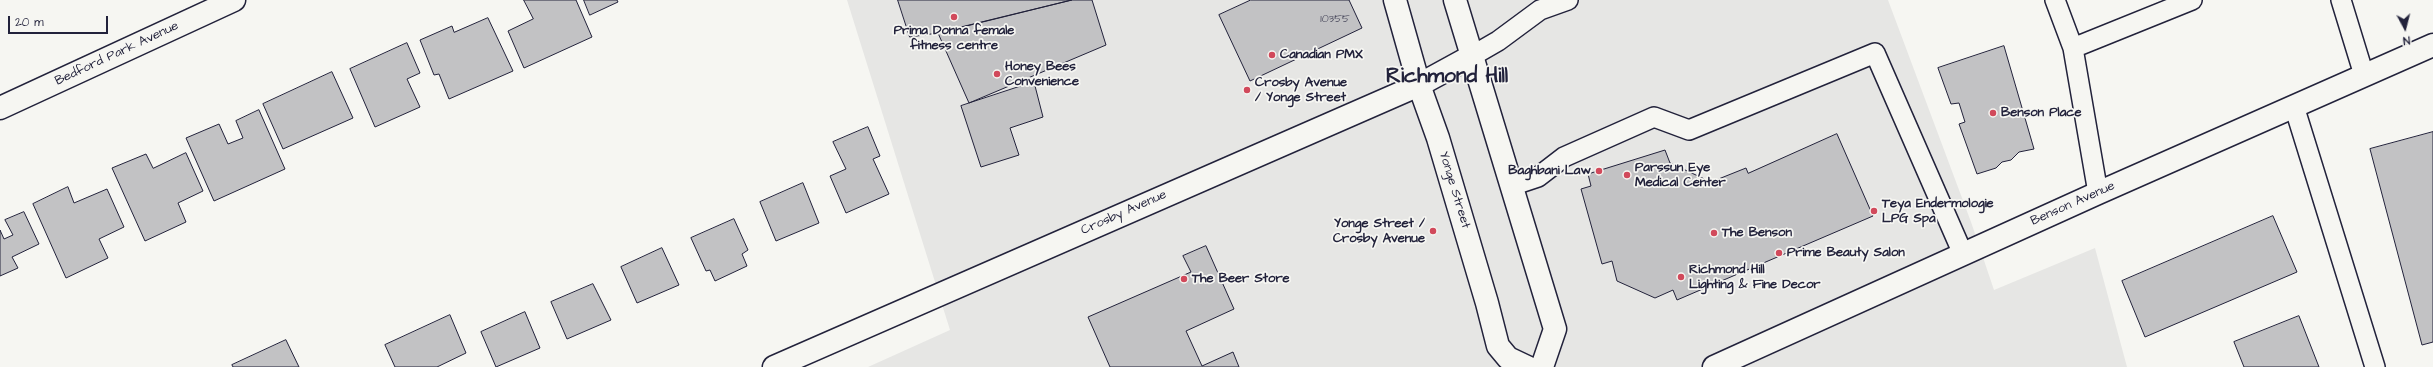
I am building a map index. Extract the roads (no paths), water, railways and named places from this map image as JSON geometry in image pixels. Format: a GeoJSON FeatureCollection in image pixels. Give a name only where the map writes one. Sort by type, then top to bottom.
{"type":"FeatureCollection","features":[{"type":"Feature","properties":{"kind":"street","name":"Bedford Park Avenue"},"geometry":{"type":"LineString","coordinates":[[0,108],[234,0]]}},
{"type":"Feature","properties":{"kind":"street","name":"Yonge Street"},"geometry":{"type":"LineString","coordinates":[[1395,0],[1419,85],[1438,138],[1498,346],[1508,358],[1527,367]]}},
{"type":"Feature","properties":{"kind":"street"},"geometry":{"type":"LineString","coordinates":[[1455,0],[1554,329],[1542,367]]}},
{"type":"Feature","properties":{"kind":"street","name":"Benson Avenue"},"geometry":{"type":"LineString","coordinates":[[1714,367],[2098,193],[2433,45]]}},
{"type":"Feature","properties":{"kind":"street","name":"Crosby Avenue"},"geometry":{"type":"LineString","coordinates":[[774,367],[1419,85],[1472,56]]}},
{"type":"Feature","properties":{"kind":"lane"},"geometry":{"type":"LineString","coordinates":[[1472,56],[1498,42],[1540,10],[1568,0]]}},
{"type":"Feature","properties":{"kind":"lane"},"geometry":{"type":"LineString","coordinates":[[2055,0],[2073,48],[2098,193]]}},
{"type":"Feature","properties":{"kind":"lane"},"geometry":{"type":"LineString","coordinates":[[2073,48],[2192,0]]}},
{"type":"Feature","properties":{"kind":"lane"},"geometry":{"type":"LineString","coordinates":[[2341,0],[2364,75]]}},
{"type":"Feature","properties":{"kind":"lane"},"geometry":{"type":"LineString","coordinates":[[1511,186],[1538,177],[1564,157],[1654,117],[1689,130],[1875,53],[1963,254]]}},
{"type":"Feature","properties":{"kind":"lane"},"geometry":{"type":"LineString","coordinates":[[2294,106],[2375,367]]}},
{"type":"Feature","properties":{"kind":"place","name":"Prima Donna female fitness centre"},"geometry":{"type":"Point","coordinates":[954,17]}},
{"type":"Feature","properties":{"kind":"place","name":"Canadian PMX"},"geometry":{"type":"Point","coordinates":[1272,55]}},
{"type":"Feature","properties":{"kind":"place","name":"Honey Bees Convenience"},"geometry":{"type":"Point","coordinates":[997,74]}},
{"type":"Feature","properties":{"kind":"place","name":"Crosby Avenue / Yonge Street"},"geometry":{"type":"Point","coordinates":[1247,90]}},
{"type":"Feature","properties":{"kind":"place","name":"Benson Place"},"geometry":{"type":"Point","coordinates":[1993,113]}},
{"type":"Feature","properties":{"kind":"place","name":"Baghbani Law"},"geometry":{"type":"Point","coordinates":[1599,171]}},
{"type":"Feature","properties":{"kind":"place","name":"Parssun Eye Medical Center"},"geometry":{"type":"Point","coordinates":[1627,175]}},
{"type":"Feature","properties":{"kind":"place","name":"Teya Endermologie LPG Spa"},"geometry":{"type":"Point","coordinates":[1874,211]}},
{"type":"Feature","properties":{"kind":"place","name":"Yonge Street / Crosby Avenue"},"geometry":{"type":"Point","coordinates":[1433,231]}},
{"type":"Feature","properties":{"kind":"place","name":"The Benson"},"geometry":{"type":"Point","coordinates":[1714,233]}},
{"type":"Feature","properties":{"kind":"place","name":"Prime Beauty Salon"},"geometry":{"type":"Point","coordinates":[1779,253]}},
{"type":"Feature","properties":{"kind":"place","name":"Richmond Hill Lighting & Fine Decor"},"geometry":{"type":"Point","coordinates":[1681,277]}},
{"type":"Feature","properties":{"kind":"place","name":"The Beer Store"},"geometry":{"type":"Point","coordinates":[1184,279]}},
{"type":"Feature","properties":{"kind":"district","name":"Richmond Hill"},"geometry":{"type":"Point","coordinates":[1447,78]}}]}
